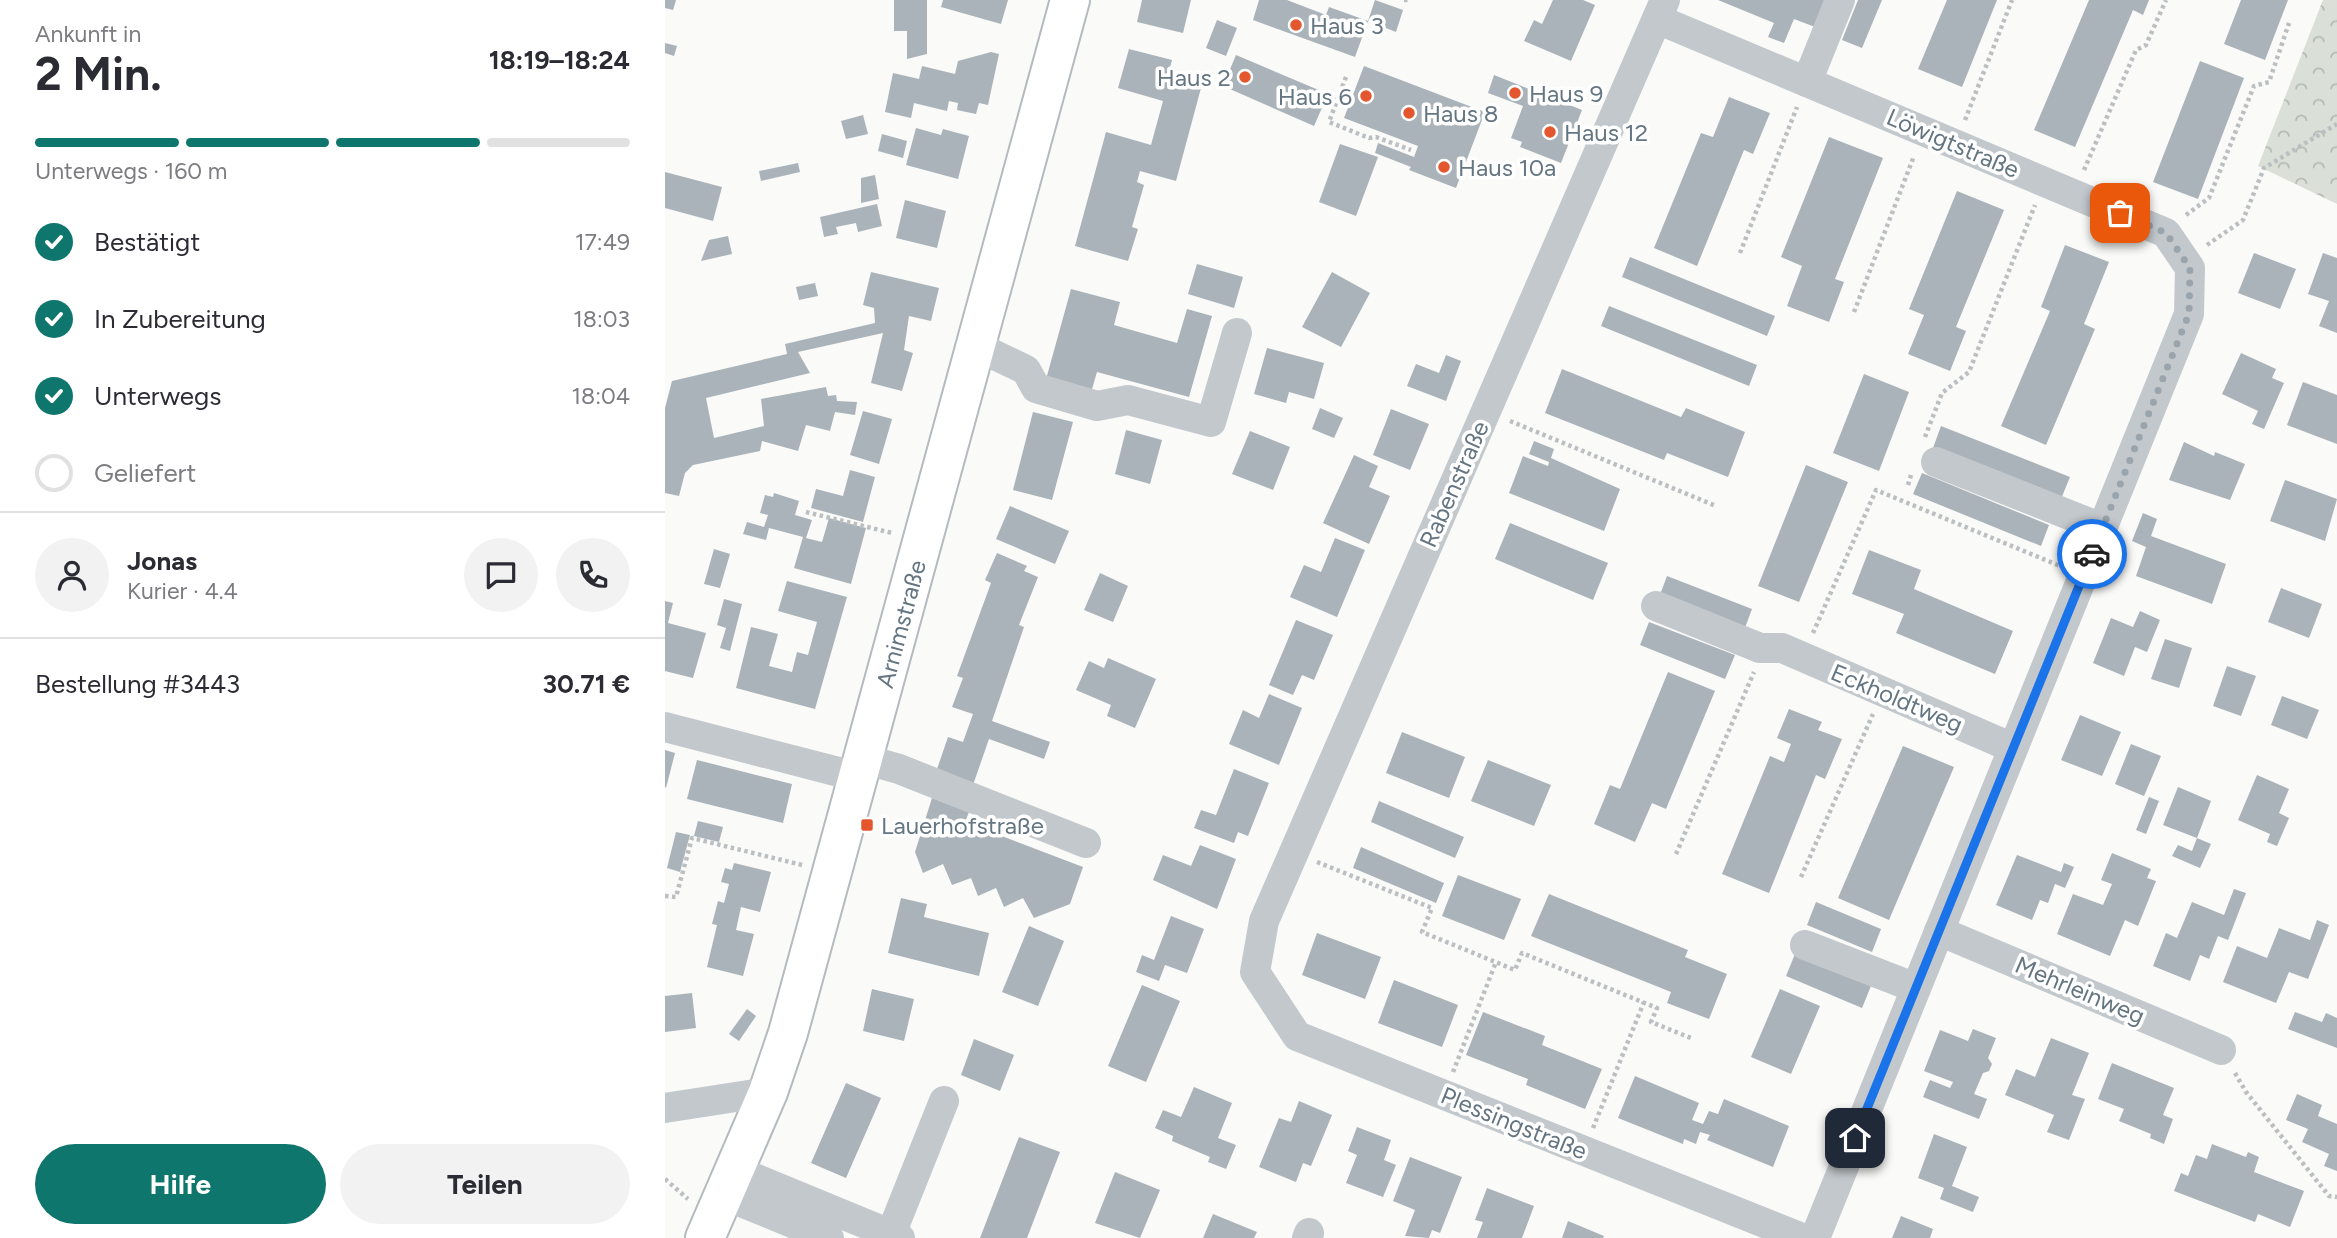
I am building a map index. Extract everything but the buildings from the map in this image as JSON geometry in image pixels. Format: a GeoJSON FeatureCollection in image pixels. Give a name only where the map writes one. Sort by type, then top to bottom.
{"type":"FeatureCollection","features":[{"type":"Feature","properties":{"kind":"main road","name":"Arnimstraße"},"geometry":{"type":"LineString","coordinates":[[705,1238],[768,1092],[789,1033],[1070,0]]}},
{"type":"Feature","properties":{"kind":"street"},"geometry":{"type":"LineString","coordinates":[[1807,82],[1840,0]]}},
{"type":"Feature","properties":{"kind":"street","name":"Löwigtstraße"},"geometry":{"type":"LineString","coordinates":[[1661,10],[1807,82],[2166,233]]}},
{"type":"Feature","properties":{"kind":"street","name":"Rabenstraße"},"geometry":{"type":"LineString","coordinates":[[1255,972],[1264,921],[1661,10]]}},
{"type":"Feature","properties":{"kind":"street"},"geometry":{"type":"LineString","coordinates":[[1815,1238],[2189,314],[2190,268],[2166,233]]}},
{"type":"Feature","properties":{"kind":"street"},"geometry":{"type":"LineString","coordinates":[[976,346],[1025,370],[1036,388],[1097,406],[1128,400],[1211,422],[1237,333]]}},
{"type":"Feature","properties":{"kind":"street"},"geometry":{"type":"LineString","coordinates":[[1925,456],[2102,528]]}},
{"type":"Feature","properties":{"kind":"street","name":"Eckholdtweg"},"geometry":{"type":"LineString","coordinates":[[1656,606],[1781,651],[2013,748]]}},
{"type":"Feature","properties":{"kind":"street"},"geometry":{"type":"LineString","coordinates":[[665,727],[861,768],[899,769],[1086,843]]}},
{"type":"Feature","properties":{"kind":"street","name":"Mehrleinweg"},"geometry":{"type":"LineString","coordinates":[[1939,931],[2221,1050]]}},
{"type":"Feature","properties":{"kind":"street"},"geometry":{"type":"LineString","coordinates":[[1805,945],[1916,988]]}},
{"type":"Feature","properties":{"kind":"street","name":"Plessingstraße"},"geometry":{"type":"LineString","coordinates":[[1255,972],[1297,1036],[1803,1238]]}},
{"type":"Feature","properties":{"kind":"street"},"geometry":{"type":"LineString","coordinates":[[665,1108],[768,1092]]}},
{"type":"Feature","properties":{"kind":"street"},"geometry":{"type":"LineString","coordinates":[[729,1182],[895,1236],[944,1101]]}},
{"type":"Feature","properties":{"kind":"street"},"geometry":{"type":"LineString","coordinates":[[729,1182],[829,1238]]}},
{"type":"Feature","properties":{"kind":"path"},"geometry":{"type":"LineString","coordinates":[[1955,144],[2012,0]]}},
{"type":"Feature","properties":{"kind":"path"},"geometry":{"type":"LineString","coordinates":[[2074,194],[2136,50],[2146,45],[2166,0]]}},
{"type":"Feature","properties":{"kind":"path"},"geometry":{"type":"LineString","coordinates":[[2166,233],[2209,198],[2254,86],[2269,82],[2289,23]]}},
{"type":"Feature","properties":{"kind":"path"},"geometry":{"type":"LineString","coordinates":[[1346,77],[1329,122],[1411,150]]}},
{"type":"Feature","properties":{"kind":"path"},"geometry":{"type":"LineString","coordinates":[[1740,253],[1807,82]]}},
{"type":"Feature","properties":{"kind":"path"},"geometry":{"type":"LineString","coordinates":[[2185,260],[2243,220],[2264,168],[2337,124]]}},
{"type":"Feature","properties":{"kind":"path"},"geometry":{"type":"LineString","coordinates":[[1854,312],[1924,131]]}},
{"type":"Feature","properties":{"kind":"path"},"geometry":{"type":"LineString","coordinates":[[1908,485],[1925,456],[1943,393],[1969,372],[2045,182]]}},
{"type":"Feature","properties":{"kind":"path"},"geometry":{"type":"LineString","coordinates":[[1486,411],[1716,506]]}},
{"type":"Feature","properties":{"kind":"path"},"geometry":{"type":"LineString","coordinates":[[1676,854],[1753,675],[1781,651],[1876,490],[2083,575]]}},
{"type":"Feature","properties":{"kind":"path"},"geometry":{"type":"LineString","coordinates":[[806,512],[923,541]]}},
{"type":"Feature","properties":{"kind":"path"},"geometry":{"type":"LineString","coordinates":[[1801,877],[1883,692]]}},
{"type":"Feature","properties":{"kind":"path"},"geometry":{"type":"LineString","coordinates":[[665,896],[676,897],[692,838],[808,867]]}},
{"type":"Feature","properties":{"kind":"path"},"geometry":{"type":"LineString","coordinates":[[1293,853],[1431,908],[1422,932],[1515,970],[1522,953],[1657,1008],[1651,1022],[1691,1038]]}},
{"type":"Feature","properties":{"kind":"path"},"geometry":{"type":"LineString","coordinates":[[1444,1095],[1496,962]]}},
{"type":"Feature","properties":{"kind":"path"},"geometry":{"type":"LineString","coordinates":[[1584,1151],[1644,1002]]}},
{"type":"Feature","properties":{"kind":"path"},"geometry":{"type":"LineString","coordinates":[[2221,1050],[2246,1092],[2329,1196],[2337,1197]]}},
{"type":"Feature","properties":{"kind":"green space"},"geometry":{"type":"Polygon","coordinates":[[[2323,0],[2337,0],[2337,204],[2258,166],[2323,0]]]}},
{"type":"Feature","properties":{"kind":"way so far"},"geometry":{"type":"LineString","coordinates":[[2092,554],[2189,314],[2191,297],[2190,268],[2166,233],[2120,213]]}},
{"type":"Feature","properties":{"kind":"place","name":"Haus 3"},"geometry":{"type":"Point","coordinates":[1296,25]}},
{"type":"Feature","properties":{"kind":"place","name":"Haus 2"},"geometry":{"type":"Point","coordinates":[1245,77]}},
{"type":"Feature","properties":{"kind":"place","name":"Haus 9"},"geometry":{"type":"Point","coordinates":[1515,93]}},
{"type":"Feature","properties":{"kind":"place","name":"Haus 6"},"geometry":{"type":"Point","coordinates":[1366,96]}},
{"type":"Feature","properties":{"kind":"place","name":"Haus 8"},"geometry":{"type":"Point","coordinates":[1409,113]}},
{"type":"Feature","properties":{"kind":"place","name":"Haus 12"},"geometry":{"type":"Point","coordinates":[1550,132]}},
{"type":"Feature","properties":{"kind":"place","name":"Haus 10a"},"geometry":{"type":"Point","coordinates":[1444,167]}},
{"type":"Feature","properties":{"kind":"place","name":"Lauerhofstraße"},"geometry":{"type":"Point","coordinates":[867,825]}},
{"type":"Feature","properties":{"kind":"route"},"geometry":{"type":"LineString","coordinates":[[1855,1138],[2092,554]]}}]}
